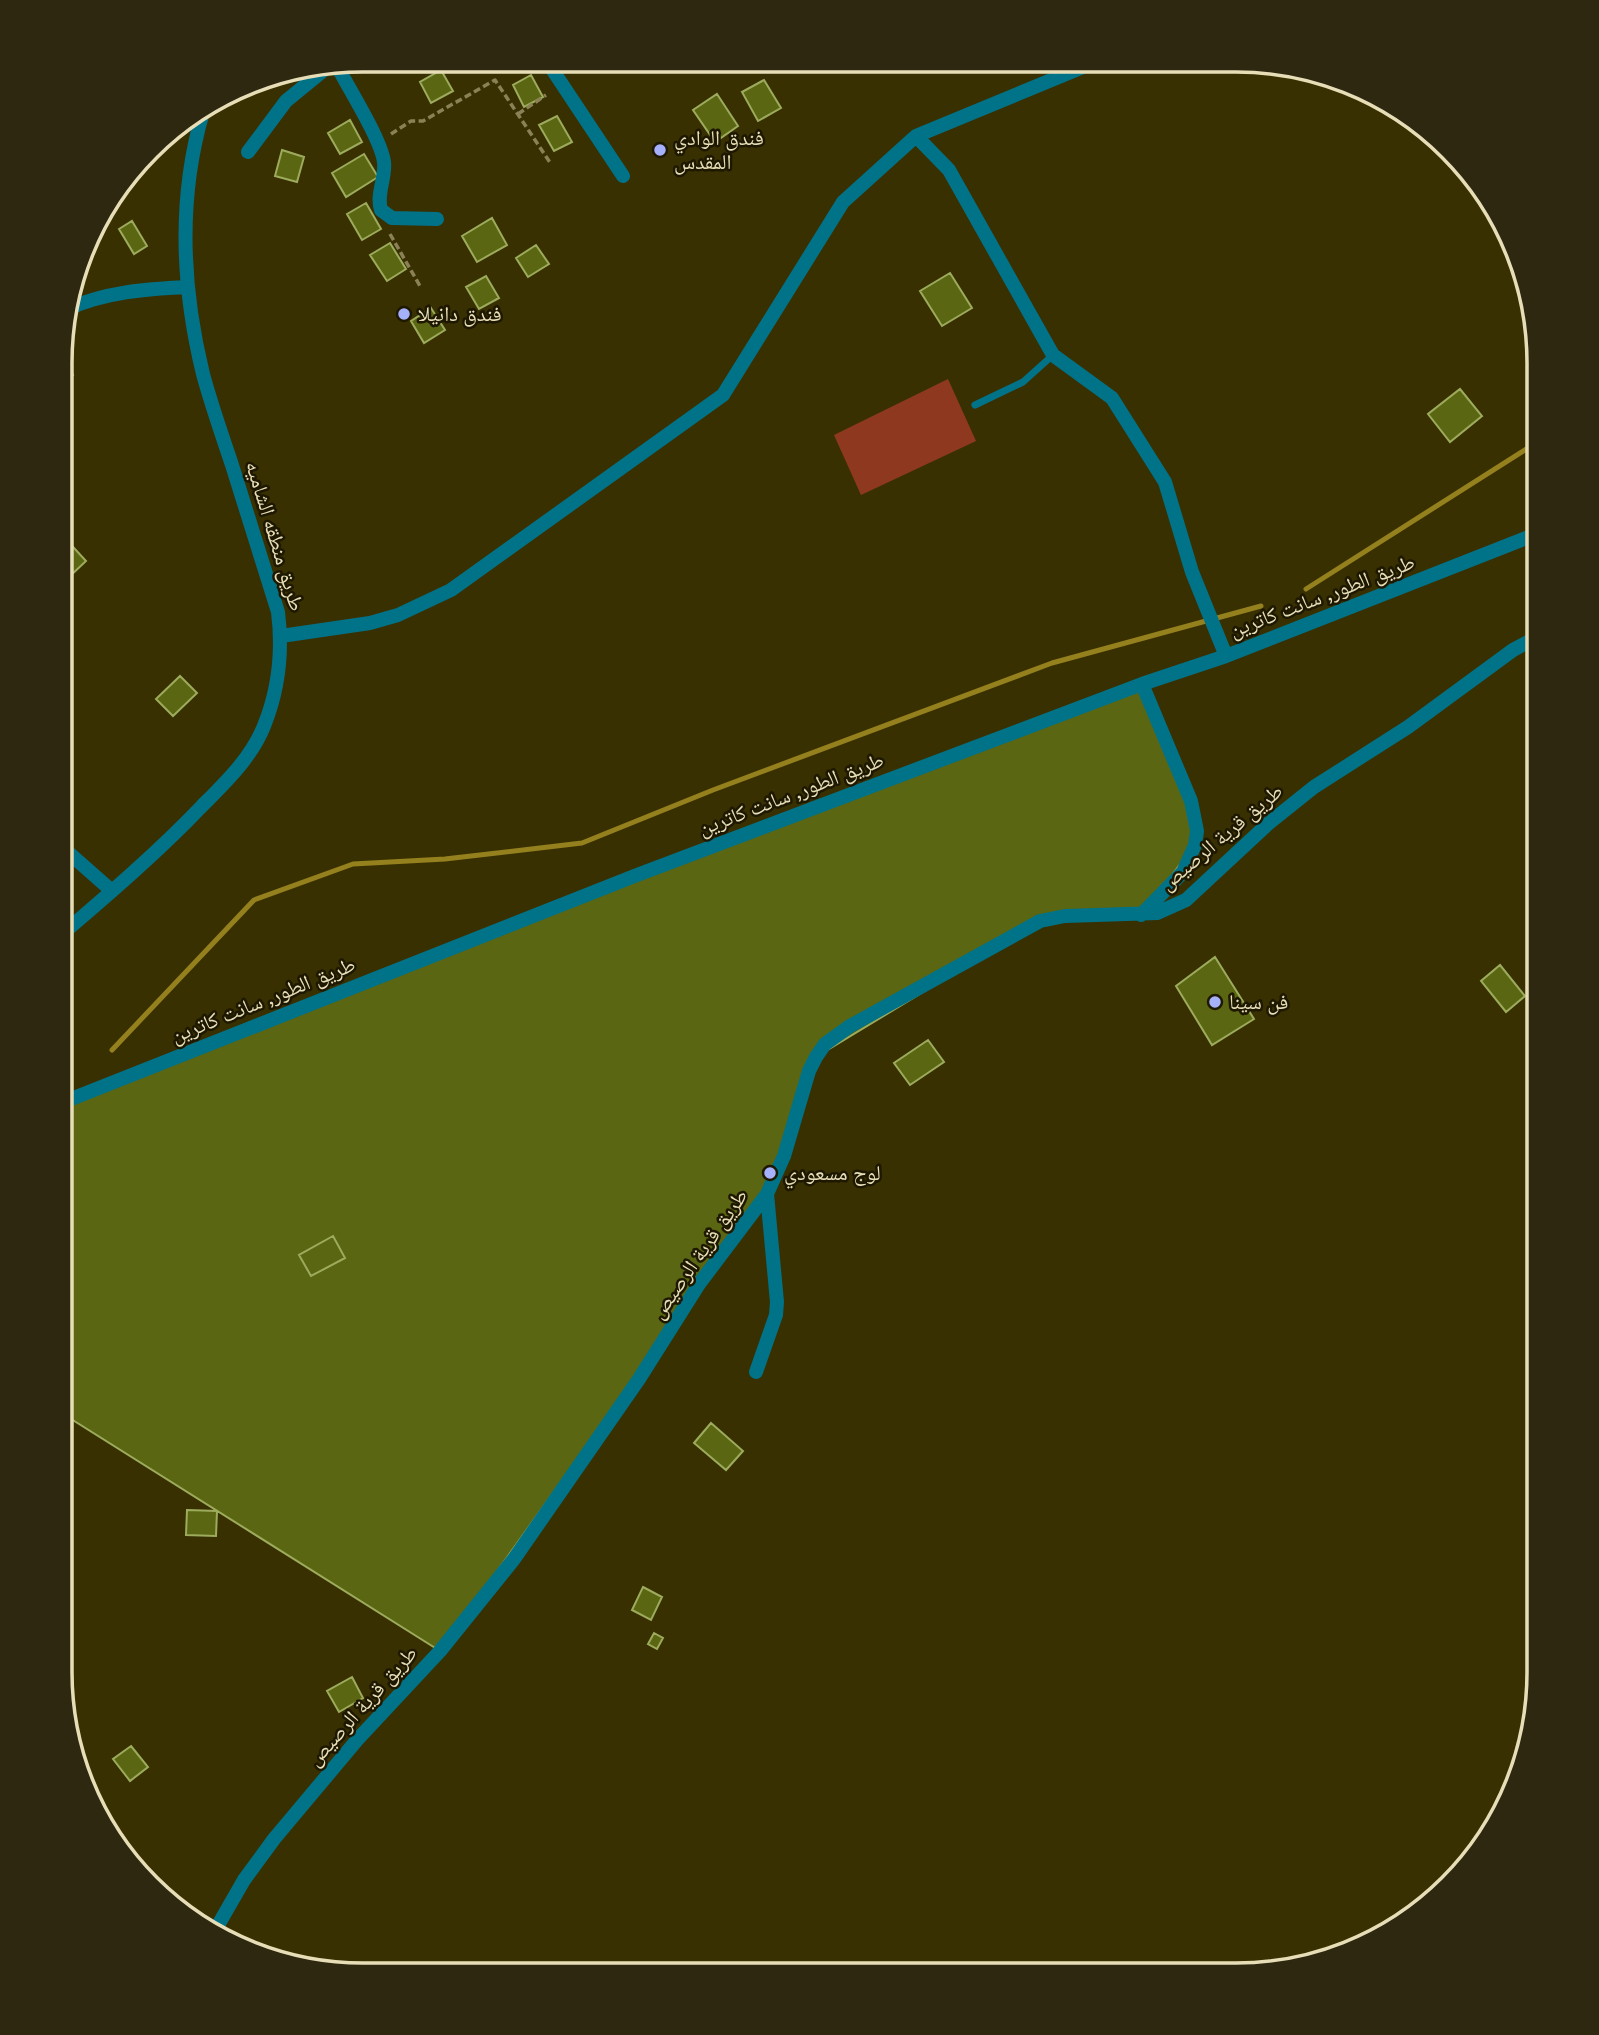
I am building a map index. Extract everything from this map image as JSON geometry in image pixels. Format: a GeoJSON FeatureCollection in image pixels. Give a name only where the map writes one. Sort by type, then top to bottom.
{"type":"FeatureCollection","features":[{"type":"Feature","properties":{"kind":"street"},"geometry":{"type":"LineString","coordinates":[[341,72],[377,143],[384,169],[379,203],[385,215],[392,218],[436,219]]}},
{"type":"Feature","properties":{"kind":"street"},"geometry":{"type":"LineString","coordinates":[[554,72],[623,176]]}},
{"type":"Feature","properties":{"kind":"street"},"geometry":{"type":"LineString","coordinates":[[281,636],[370,623],[416,607],[451,590],[723,395],[843,202],[916,136],[1071,72]]}},
{"type":"Feature","properties":{"kind":"street"},"geometry":{"type":"LineString","coordinates":[[248,152],[305,77]]}},
{"type":"Feature","properties":{"kind":"street","name":"طريق منطقه الشاميه"},"geometry":{"type":"LineString","coordinates":[[72,926],[181,828],[227,781],[247,756],[263,729],[274,699],[280,668],[281,636],[278,612],[204,376],[187,287],[185,226],[190,165],[201,121]]}},
{"type":"Feature","properties":{"kind":"street"},"geometry":{"type":"LineString","coordinates":[[916,136],[949,170],[1053,355],[1112,398],[1166,482],[1192,572],[1226,656]]}},
{"type":"Feature","properties":{"kind":"street"},"geometry":{"type":"LineString","coordinates":[[77,305],[93,298],[146,289],[187,287]]}},
{"type":"Feature","properties":{"kind":"street","name":"طريق الطور, سانت كاترين"},"geometry":{"type":"LineString","coordinates":[[72,1099],[637,874],[1142,684],[1226,656],[1527,538]]}},
{"type":"Feature","properties":{"kind":"street","name":"طريق قرية الرصيص"},"geometry":{"type":"LineString","coordinates":[[218,1925],[244,1880],[274,1839],[357,1740],[440,1651],[514,1559],[639,1380],[699,1284],[767,1194],[785,1156],[809,1071],[820,1051],[837,1034],[1040,921],[1065,916],[1157,913],[1186,900],[1269,823],[1314,787],[1408,727],[1513,649],[1527,642]]}},
{"type":"Feature","properties":{"kind":"street"},"geometry":{"type":"LineString","coordinates":[[1141,915],[1183,872],[1191,859],[1197,831],[1191,802],[1142,684]]}},
{"type":"Feature","properties":{"kind":"street"},"geometry":{"type":"LineString","coordinates":[[72,856],[112,891]]}},
{"type":"Feature","properties":{"kind":"street"},"geometry":{"type":"LineString","coordinates":[[756,1372],[776,1315],[777,1302],[767,1194]]}},
{"type":"Feature","properties":{"kind":"lane"},"geometry":{"type":"LineString","coordinates":[[975,405],[1023,382],[1053,355]]}},
{"type":"Feature","properties":{"kind":"path"},"geometry":{"type":"LineString","coordinates":[[377,143],[411,121],[423,121],[494,80],[551,164]]}},
{"type":"Feature","properties":{"kind":"path"},"geometry":{"type":"LineString","coordinates":[[518,114],[546,95]]}},
{"type":"Feature","properties":{"kind":"path"},"geometry":{"type":"LineString","coordinates":[[385,215],[387,229],[420,286]]}},
{"type":"Feature","properties":{"kind":"shaded area"},"geometry":{"type":"Polygon","coordinates":[[[948,379],[976,441],[861,495],[834,435],[948,379]]]}},
{"type":"Feature","properties":{"kind":"building"},"geometry":{"type":"Polygon","coordinates":[[[442,72],[453,91],[431,103],[420,82],[442,72]]]}},
{"type":"Feature","properties":{"kind":"building"},"geometry":{"type":"Polygon","coordinates":[[[531,75],[543,97],[524,107],[513,85],[531,75]]]}},
{"type":"Feature","properties":{"kind":"building"},"geometry":{"type":"Polygon","coordinates":[[[764,80],[781,108],[758,121],[742,92],[764,80]]]}},
{"type":"Feature","properties":{"kind":"building"},"geometry":{"type":"Polygon","coordinates":[[[717,94],[738,126],[715,142],[693,110],[717,94]]]}},
{"type":"Feature","properties":{"kind":"building"},"geometry":{"type":"Polygon","coordinates":[[[557,116],[572,142],[554,151],[539,125],[557,116]]]}},
{"type":"Feature","properties":{"kind":"building"},"geometry":{"type":"Polygon","coordinates":[[[350,120],[362,142],[340,154],[328,133],[350,120]]]}},
{"type":"Feature","properties":{"kind":"building"},"geometry":{"type":"Polygon","coordinates":[[[282,150],[304,157],[297,182],[275,176],[282,150]]]}},
{"type":"Feature","properties":{"kind":"building"},"geometry":{"type":"Polygon","coordinates":[[[364,154],[378,177],[346,197],[332,173],[364,154]]]}},
{"type":"Feature","properties":{"kind":"building"},"geometry":{"type":"Polygon","coordinates":[[[366,203],[381,229],[362,240],[347,214],[366,203]]]}},
{"type":"Feature","properties":{"kind":"building"},"geometry":{"type":"Polygon","coordinates":[[[492,218],[507,245],[477,262],[462,236],[492,218]]]}},
{"type":"Feature","properties":{"kind":"building"},"geometry":{"type":"Polygon","coordinates":[[[132,221],[147,246],[134,254],[119,229],[132,221]]]}},
{"type":"Feature","properties":{"kind":"building"},"geometry":{"type":"Polygon","coordinates":[[[390,243],[406,269],[387,281],[370,255],[390,243]]]}},
{"type":"Feature","properties":{"kind":"building"},"geometry":{"type":"Polygon","coordinates":[[[536,245],[549,264],[528,277],[516,258],[536,245]]]}},
{"type":"Feature","properties":{"kind":"building"},"geometry":{"type":"Polygon","coordinates":[[[950,273],[972,308],[942,326],[920,291],[950,273]]]}},
{"type":"Feature","properties":{"kind":"building"},"geometry":{"type":"Polygon","coordinates":[[[486,276],[499,298],[479,309],[466,287],[486,276]]]}},
{"type":"Feature","properties":{"kind":"building"},"geometry":{"type":"Polygon","coordinates":[[[431,308],[445,330],[424,343],[411,321],[431,308]]]}},
{"type":"Feature","properties":{"kind":"building"},"geometry":{"type":"Polygon","coordinates":[[[1460,389],[1482,416],[1450,442],[1428,414],[1460,389]]]}},
{"type":"Feature","properties":{"kind":"building"},"geometry":{"type":"Polygon","coordinates":[[[72,546],[86,561],[72,574],[72,546]]]}},
{"type":"Feature","properties":{"kind":"building"},"geometry":{"type":"Polygon","coordinates":[[[180,676],[197,693],[173,716],[156,699],[180,676]]]}},
{"type":"Feature","properties":{"kind":"building"},"geometry":{"type":"Polygon","coordinates":[[[1142,684],[1191,801],[1195,845],[1141,915],[1040,921],[816,1057],[767,1194],[440,1651],[72,1420],[72,1099],[1142,684]]]}},
{"type":"Feature","properties":{"kind":"building","name":"فن سينا"},"geometry":{"type":"Polygon","coordinates":[[[1215,957],[1254,1019],[1212,1045],[1176,986],[1215,957]]]}},
{"type":"Feature","properties":{"kind":"building"},"geometry":{"type":"Polygon","coordinates":[[[1500,965],[1525,996],[1506,1012],[1481,981],[1500,965]]]}},
{"type":"Feature","properties":{"kind":"building"},"geometry":{"type":"Polygon","coordinates":[[[928,1040],[944,1062],[910,1085],[894,1063],[928,1040]]]}},
{"type":"Feature","properties":{"kind":"building"},"geometry":{"type":"Polygon","coordinates":[[[333,1236],[345,1258],[311,1276],[299,1255],[333,1236]]]}},
{"type":"Feature","properties":{"kind":"building"},"geometry":{"type":"Polygon","coordinates":[[[711,1423],[743,1451],[726,1470],[694,1443],[711,1423]]]}},
{"type":"Feature","properties":{"kind":"building"},"geometry":{"type":"Polygon","coordinates":[[[187,1510],[217,1511],[216,1536],[186,1535],[187,1510]]]}},
{"type":"Feature","properties":{"kind":"building"},"geometry":{"type":"Polygon","coordinates":[[[643,1587],[662,1597],[651,1620],[632,1610],[643,1587]]]}},
{"type":"Feature","properties":{"kind":"building"},"geometry":{"type":"Polygon","coordinates":[[[654,1633],[663,1638],[657,1649],[648,1644],[654,1633]]]}},
{"type":"Feature","properties":{"kind":"building"},"geometry":{"type":"Polygon","coordinates":[[[352,1677],[363,1698],[339,1712],[327,1691],[352,1677]]]}},
{"type":"Feature","properties":{"kind":"building"},"geometry":{"type":"Polygon","coordinates":[[[131,1746],[148,1767],[130,1781],[113,1759],[131,1746]]]}},
{"type":"Feature","properties":{"kind":"waterway"},"geometry":{"type":"LineString","coordinates":[[1306,589],[1527,449]]}},
{"type":"Feature","properties":{"kind":"waterway"},"geometry":{"type":"LineString","coordinates":[[112,1050],[254,900],[353,864],[445,859],[582,843],[713,790],[1052,663],[1261,606]]}},
{"type":"Feature","properties":{"kind":"place","name":"فندق الوادي المقدس"},"geometry":{"type":"Point","coordinates":[660,150]}},
{"type":"Feature","properties":{"kind":"place","name":"فندق دانيلا"},"geometry":{"type":"Point","coordinates":[404,314]}},
{"type":"Feature","properties":{"kind":"place","name":"فن سينا"},"geometry":{"type":"Point","coordinates":[1215,1002]}},
{"type":"Feature","properties":{"kind":"place","name":"لوج مسعودي"},"geometry":{"type":"Point","coordinates":[770,1173]}}]}
